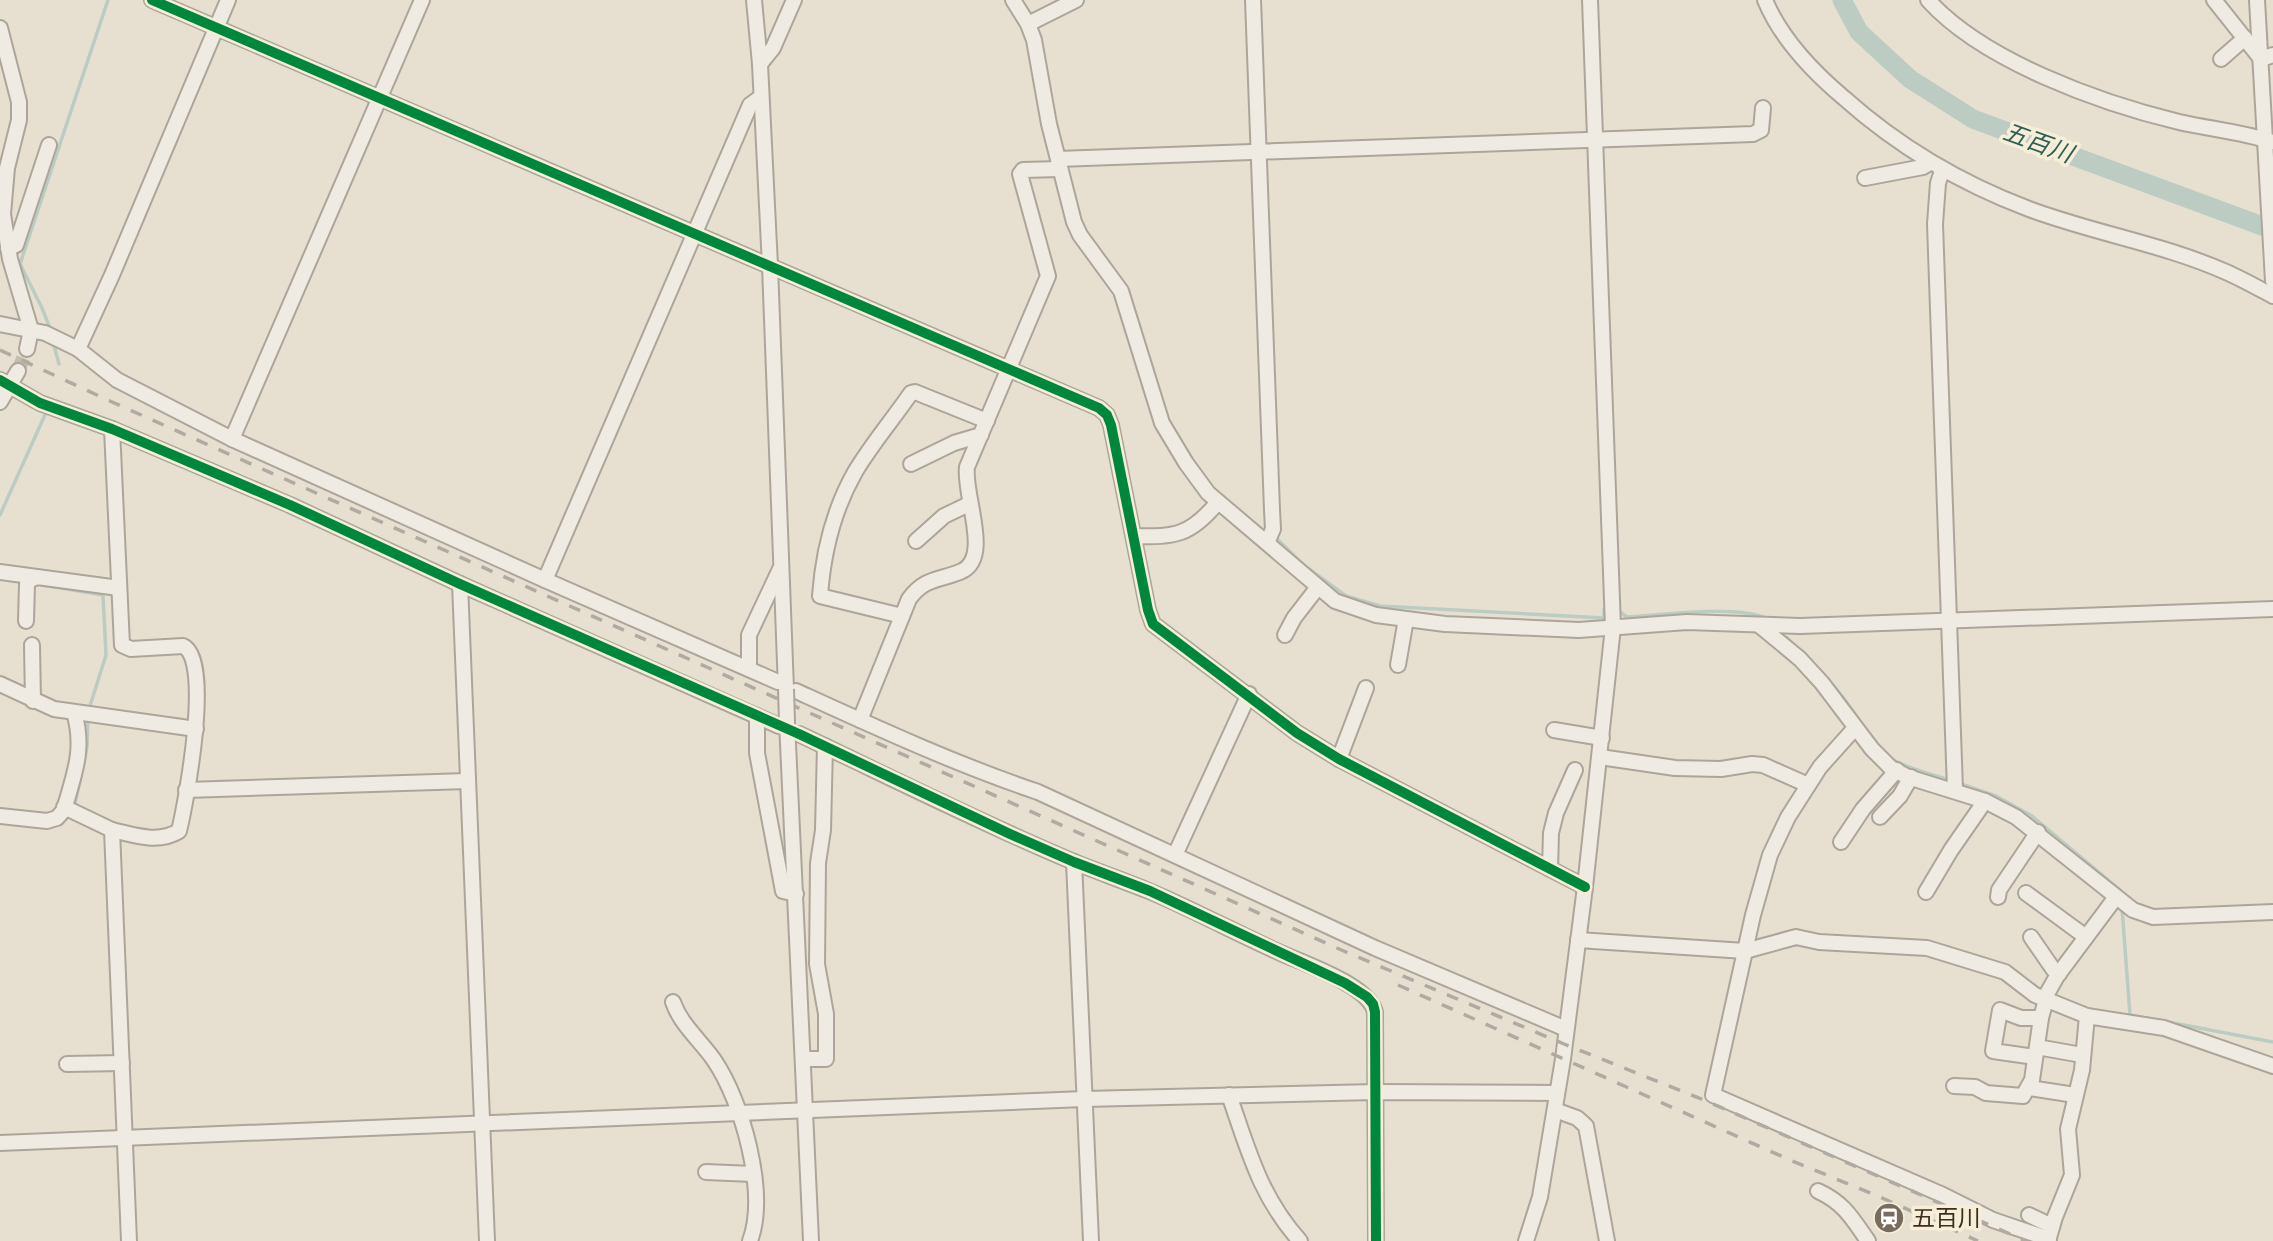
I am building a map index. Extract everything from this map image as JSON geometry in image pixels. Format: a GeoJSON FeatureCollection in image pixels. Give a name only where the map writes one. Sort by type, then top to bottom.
{"type":"FeatureCollection","features":[{"type":"Feature","properties":{"kind":"street"},"geometry":{"type":"LineString","coordinates":[[152,0],[1099,408],[1107,415],[1153,624],[1249,694],[1297,733],[1339,759],[1585,887]]}},
{"type":"Feature","properties":{"kind":"street"},"geometry":{"type":"LineString","coordinates":[[78,349],[228,0]]}},
{"type":"Feature","properties":{"kind":"street"},"geometry":{"type":"LineString","coordinates":[[232,439],[422,0]]}},
{"type":"Feature","properties":{"kind":"street"},"geometry":{"type":"LineString","coordinates":[[754,0],[760,64],[770,266],[787,687],[783,724],[796,894],[811,1241]]}},
{"type":"Feature","properties":{"kind":"street"},"geometry":{"type":"LineString","coordinates":[[760,64],[773,48],[794,0]]}},
{"type":"Feature","properties":{"kind":"street"},"geometry":{"type":"LineString","coordinates":[[1013,0],[1028,24],[1039,59],[1049,124],[1074,222],[1125,301],[1162,423],[1197,480],[1218,502],[1318,587],[1344,605],[1376,615],[1445,624],[1552,628],[1613,628],[1687,622],[1759,625],[1948,622],[2273,609]]}},
{"type":"Feature","properties":{"kind":"street"},"geometry":{"type":"LineString","coordinates":[[1028,24],[1076,0]]}},
{"type":"Feature","properties":{"kind":"street"},"geometry":{"type":"LineString","coordinates":[[1253,0],[1273,529],[1267,542]]}},
{"type":"Feature","properties":{"kind":"street"},"geometry":{"type":"LineString","coordinates":[[1526,1241],[1540,1197],[1555,1110],[1585,887],[1613,628],[1590,0]]}},
{"type":"Feature","properties":{"kind":"street"},"geometry":{"type":"LineString","coordinates":[[1765,0],[1797,52],[1827,84],[1865,117],[1936,167],[2031,210],[2226,271],[2273,296]]}},
{"type":"Feature","properties":{"kind":"street"},"geometry":{"type":"LineString","coordinates":[[1928,0],[1966,35],[2056,82],[2156,116],[2268,142]]}},
{"type":"Feature","properties":{"kind":"street"},"geometry":{"type":"LineString","coordinates":[[2214,0],[2245,38],[2270,56]]}},
{"type":"Feature","properties":{"kind":"street"},"geometry":{"type":"LineString","coordinates":[[2257,0],[2270,56],[2268,142],[2273,281]]}},
{"type":"Feature","properties":{"kind":"street"},"geometry":{"type":"LineString","coordinates":[[0,28],[19,102],[19,120],[7,168],[3,214],[8,248],[38,332]]}},
{"type":"Feature","properties":{"kind":"street"},"geometry":{"type":"LineString","coordinates":[[2221,59],[2245,38]]}},
{"type":"Feature","properties":{"kind":"street"},"geometry":{"type":"LineString","coordinates":[[545,580],[750,105],[761,97]]}},
{"type":"Feature","properties":{"kind":"street"},"geometry":{"type":"LineString","coordinates":[[860,720],[909,599],[918,587],[964,570],[972,561],[977,544],[966,486],[967,467],[1048,276],[1020,174],[1023,170],[1059,164],[1258,151],[1754,134],[1761,130],[1763,108]]}},
{"type":"Feature","properties":{"kind":"street"},"geometry":{"type":"LineString","coordinates":[[8,248],[16,245],[49,145]]}},
{"type":"Feature","properties":{"kind":"street"},"geometry":{"type":"LineString","coordinates":[[1865,178],[1936,167]]}},
{"type":"Feature","properties":{"kind":"street"},"geometry":{"type":"LineString","coordinates":[[1936,167],[1938,183],[1934,225],[1955,790]]}},
{"type":"Feature","properties":{"kind":"street"},"geometry":{"type":"LineString","coordinates":[[0,324],[38,332],[59,340],[78,349],[117,380],[232,439],[545,580],[860,720],[1038,792],[1375,948],[1566,1029]]}},
{"type":"Feature","properties":{"kind":"street"},"geometry":{"type":"LineString","coordinates":[[27,349],[38,332]]}},
{"type":"Feature","properties":{"kind":"street"},"geometry":{"type":"LineString","coordinates":[[0,402],[5,383],[18,370]]}},
{"type":"Feature","properties":{"kind":"street"},"geometry":{"type":"LineString","coordinates":[[5,383],[40,403],[112,429],[290,505],[757,716],[783,724]]}},
{"type":"Feature","properties":{"kind":"street"},"geometry":{"type":"LineString","coordinates":[[902,616],[820,596],[830,534],[848,487],[855,472],[911,393],[915,392],[987,421]]}},
{"type":"Feature","properties":{"kind":"street"},"geometry":{"type":"LineString","coordinates":[[64,807],[112,830],[154,838],[179,831],[196,729],[194,656],[189,649],[183,646],[125,648],[121,640],[112,429]]}},
{"type":"Feature","properties":{"kind":"street"},"geometry":{"type":"LineString","coordinates":[[911,464],[954,443],[981,435]]}},
{"type":"Feature","properties":{"kind":"street"},"geometry":{"type":"LineString","coordinates":[[1134,536],[1175,535],[1196,524],[1218,502]]}},
{"type":"Feature","properties":{"kind":"street"},"geometry":{"type":"LineString","coordinates":[[916,541],[944,516],[969,504]]}},
{"type":"Feature","properties":{"kind":"street"},"geometry":{"type":"LineString","coordinates":[[749,669],[748,635],[781,567]]}},
{"type":"Feature","properties":{"kind":"street"},"geometry":{"type":"LineString","coordinates":[[0,572],[119,588]]}},
{"type":"Feature","properties":{"kind":"street"},"geometry":{"type":"LineString","coordinates":[[26,621],[27,584],[37,577]]}},
{"type":"Feature","properties":{"kind":"street"},"geometry":{"type":"LineString","coordinates":[[460,584],[486,1241]]}},
{"type":"Feature","properties":{"kind":"street"},"geometry":{"type":"LineString","coordinates":[[1285,635],[1294,618],[1318,587]]}},
{"type":"Feature","properties":{"kind":"street"},"geometry":{"type":"LineString","coordinates":[[1398,665],[1406,619]]}},
{"type":"Feature","properties":{"kind":"street"},"geometry":{"type":"LineString","coordinates":[[1759,625],[1800,659],[1822,683],[1881,759],[1897,771],[1955,790],[2016,817],[2133,910],[2153,917],[2273,912]]}},
{"type":"Feature","properties":{"kind":"street"},"geometry":{"type":"LineString","coordinates":[[32,645],[33,701]]}},
{"type":"Feature","properties":{"kind":"street"},"geometry":{"type":"LineString","coordinates":[[0,684],[54,709],[196,729]]}},
{"type":"Feature","properties":{"kind":"street"},"geometry":{"type":"LineString","coordinates":[[1339,759],[1366,688]]}},
{"type":"Feature","properties":{"kind":"street"},"geometry":{"type":"LineString","coordinates":[[1175,855],[1249,694]]}},
{"type":"Feature","properties":{"kind":"street"},"geometry":{"type":"LineString","coordinates":[[0,816],[53,820],[57,818],[64,807],[80,751],[78,726],[84,713]]}},
{"type":"Feature","properties":{"kind":"street"},"geometry":{"type":"LineString","coordinates":[[757,716],[757,753],[783,891],[796,894]]}},
{"type":"Feature","properties":{"kind":"street"},"geometry":{"type":"LineString","coordinates":[[1855,728],[1820,767],[1788,817],[1770,855],[1761,883],[1713,1095],[1993,1220],[2050,1236]]}},
{"type":"Feature","properties":{"kind":"street"},"geometry":{"type":"LineString","coordinates":[[1554,730],[1602,738]]}},
{"type":"Feature","properties":{"kind":"street"},"geometry":{"type":"LineString","coordinates":[[799,734],[1074,862],[1150,891],[1245,938],[1321,971],[1367,997],[1375,1012],[1376,1241]]}},
{"type":"Feature","properties":{"kind":"street"},"geometry":{"type":"LineString","coordinates":[[803,1059],[825,1059],[826,1014],[817,964],[818,863],[823,830],[825,746]]}},
{"type":"Feature","properties":{"kind":"street"},"geometry":{"type":"LineString","coordinates":[[1600,757],[1675,768],[1721,769],[1763,765],[1808,785]]}},
{"type":"Feature","properties":{"kind":"street"},"geometry":{"type":"LineString","coordinates":[[1550,869],[1551,833],[1556,813],[1575,770]]}},
{"type":"Feature","properties":{"kind":"street"},"geometry":{"type":"LineString","coordinates":[[1842,842],[1863,809],[1897,771]]}},
{"type":"Feature","properties":{"kind":"street"},"geometry":{"type":"LineString","coordinates":[[1880,817],[1900,796],[1911,777]]}},
{"type":"Feature","properties":{"kind":"street"},"geometry":{"type":"LineString","coordinates":[[186,790],[467,781]]}},
{"type":"Feature","properties":{"kind":"street"},"geometry":{"type":"LineString","coordinates":[[1926,892],[1951,850],[1985,802]]}},
{"type":"Feature","properties":{"kind":"street"},"geometry":{"type":"LineString","coordinates":[[112,830],[129,1241]]}},
{"type":"Feature","properties":{"kind":"street"},"geometry":{"type":"LineString","coordinates":[[1998,897],[1999,890],[2038,832]]}},
{"type":"Feature","properties":{"kind":"street"},"geometry":{"type":"LineString","coordinates":[[1074,862],[1091,1241]]}},
{"type":"Feature","properties":{"kind":"street"},"geometry":{"type":"LineString","coordinates":[[2026,893],[2086,937]]}},
{"type":"Feature","properties":{"kind":"street"},"geometry":{"type":"LineString","coordinates":[[1954,1086],[1975,1087],[1986,1093],[2023,1096],[2030,1088],[2045,1000],[2059,974],[2117,898]]}},
{"type":"Feature","properties":{"kind":"street"},"geometry":{"type":"LineString","coordinates":[[1578,940],[1745,951],[1796,937],[1819,942],[1927,948],[2005,972],[2035,995],[2087,1017],[2164,1028],[2273,1066]]}},
{"type":"Feature","properties":{"kind":"street"},"geometry":{"type":"LineString","coordinates":[[2031,937],[2059,974]]}},
{"type":"Feature","properties":{"kind":"street"},"geometry":{"type":"LineString","coordinates":[[673,1002],[684,1023],[715,1061],[740,1113],[753,1174],[755,1216],[750,1241]]}},
{"type":"Feature","properties":{"kind":"street"},"geometry":{"type":"LineString","coordinates":[[2041,1017],[2021,1018],[2000,1010],[1993,1051],[2082,1055]]}},
{"type":"Feature","properties":{"kind":"street"},"geometry":{"type":"LineString","coordinates":[[2050,1236],[2072,1175],[2068,1137],[2082,1070],[2087,1017]]}},
{"type":"Feature","properties":{"kind":"street"},"geometry":{"type":"LineString","coordinates":[[67,1064],[122,1063]]}},
{"type":"Feature","properties":{"kind":"street"},"geometry":{"type":"LineString","coordinates":[[2030,1088],[2075,1095]]}},
{"type":"Feature","properties":{"kind":"street"},"geometry":{"type":"LineString","coordinates":[[0,1143],[1084,1099],[1375,1093],[1557,1093]]}},
{"type":"Feature","properties":{"kind":"street"},"geometry":{"type":"LineString","coordinates":[[1229,1095],[1253,1169],[1267,1198],[1300,1241]]}},
{"type":"Feature","properties":{"kind":"street"},"geometry":{"type":"LineString","coordinates":[[1555,1110],[1584,1122],[1586,1126],[1607,1241]]}},
{"type":"Feature","properties":{"kind":"street"},"geometry":{"type":"LineString","coordinates":[[706,1172],[753,1174]]}},
{"type":"Feature","properties":{"kind":"street"},"geometry":{"type":"LineString","coordinates":[[1818,1191],[1845,1208],[1868,1241]]}},
{"type":"Feature","properties":{"kind":"street"},"geometry":{"type":"LineString","coordinates":[[2029,1216],[2050,1236]]}},
{"type":"Feature","properties":{"kind":"waterway"},"geometry":{"type":"LineString","coordinates":[[51,331],[20,264],[108,0]]}},
{"type":"Feature","properties":{"kind":"waterway","name":"五百川"},"geometry":{"type":"LineString","coordinates":[[1842,0],[1859,32],[1910,79],[1973,119],[2273,230]]}},
{"type":"Feature","properties":{"kind":"waterway"},"geometry":{"type":"LineString","coordinates":[[53,342],[59,364]]}},
{"type":"Feature","properties":{"kind":"waterway"},"geometry":{"type":"LineString","coordinates":[[0,515],[48,408]]}},
{"type":"Feature","properties":{"kind":"waterway"},"geometry":{"type":"LineString","coordinates":[[1274,536],[1305,566],[1346,596],[1380,606],[1604,618],[1604,609]]}},
{"type":"Feature","properties":{"kind":"waterway"},"geometry":{"type":"LineString","coordinates":[[43,585],[103,595],[106,655],[89,709]]}},
{"type":"Feature","properties":{"kind":"waterway"},"geometry":{"type":"LineString","coordinates":[[1617,610],[1627,617],[1719,611],[1769,619]]}},
{"type":"Feature","properties":{"kind":"waterway"},"geometry":{"type":"LineString","coordinates":[[1787,638],[1795,647]]}},
{"type":"Feature","properties":{"kind":"waterway"},"geometry":{"type":"LineString","coordinates":[[1828,680],[1891,758],[1910,768],[1949,780]]}},
{"type":"Feature","properties":{"kind":"waterway"},"geometry":{"type":"LineString","coordinates":[[74,809],[87,747],[88,717]]}},
{"type":"Feature","properties":{"kind":"waterway"},"geometry":{"type":"LineString","coordinates":[[1961,784],[1996,796],[2032,816],[2121,893]]}},
{"type":"Feature","properties":{"kind":"waterway"},"geometry":{"type":"LineString","coordinates":[[2122,908],[2130,1015],[2151,1019]]}},
{"type":"Feature","properties":{"kind":"waterway"},"geometry":{"type":"LineString","coordinates":[[2168,1022],[2273,1042]]}},
{"type":"Feature","properties":{"kind":"tunnel"},"geometry":{"type":"LineString","coordinates":[[18,371],[27,349]]}},
{"type":"Feature","properties":{"kind":"railway"},"geometry":{"type":"LineString","coordinates":[[0,350],[1346,952],[1704,1100],[2026,1241]]}},
{"type":"Feature","properties":{"kind":"railway"},"geometry":{"type":"LineString","coordinates":[[1398,985],[1978,1241]]}},
{"type":"Feature","properties":{"kind":"cycle path"},"geometry":{"type":"LineString","coordinates":[[152,0],[1099,408],[1107,415],[1111,425],[1153,624],[1297,733],[1339,759],[1585,887]]}},
{"type":"Feature","properties":{"kind":"cycle path"},"geometry":{"type":"LineString","coordinates":[[0,380],[40,403],[112,429],[290,505],[460,584],[799,734],[1010,834],[1150,891],[1345,983],[1367,997],[1375,1012],[1376,1241]]}},
{"type":"Feature","properties":{"kind":"place","name":"五百川"},"geometry":{"type":"Point","coordinates":[1889,1218]}}]}
